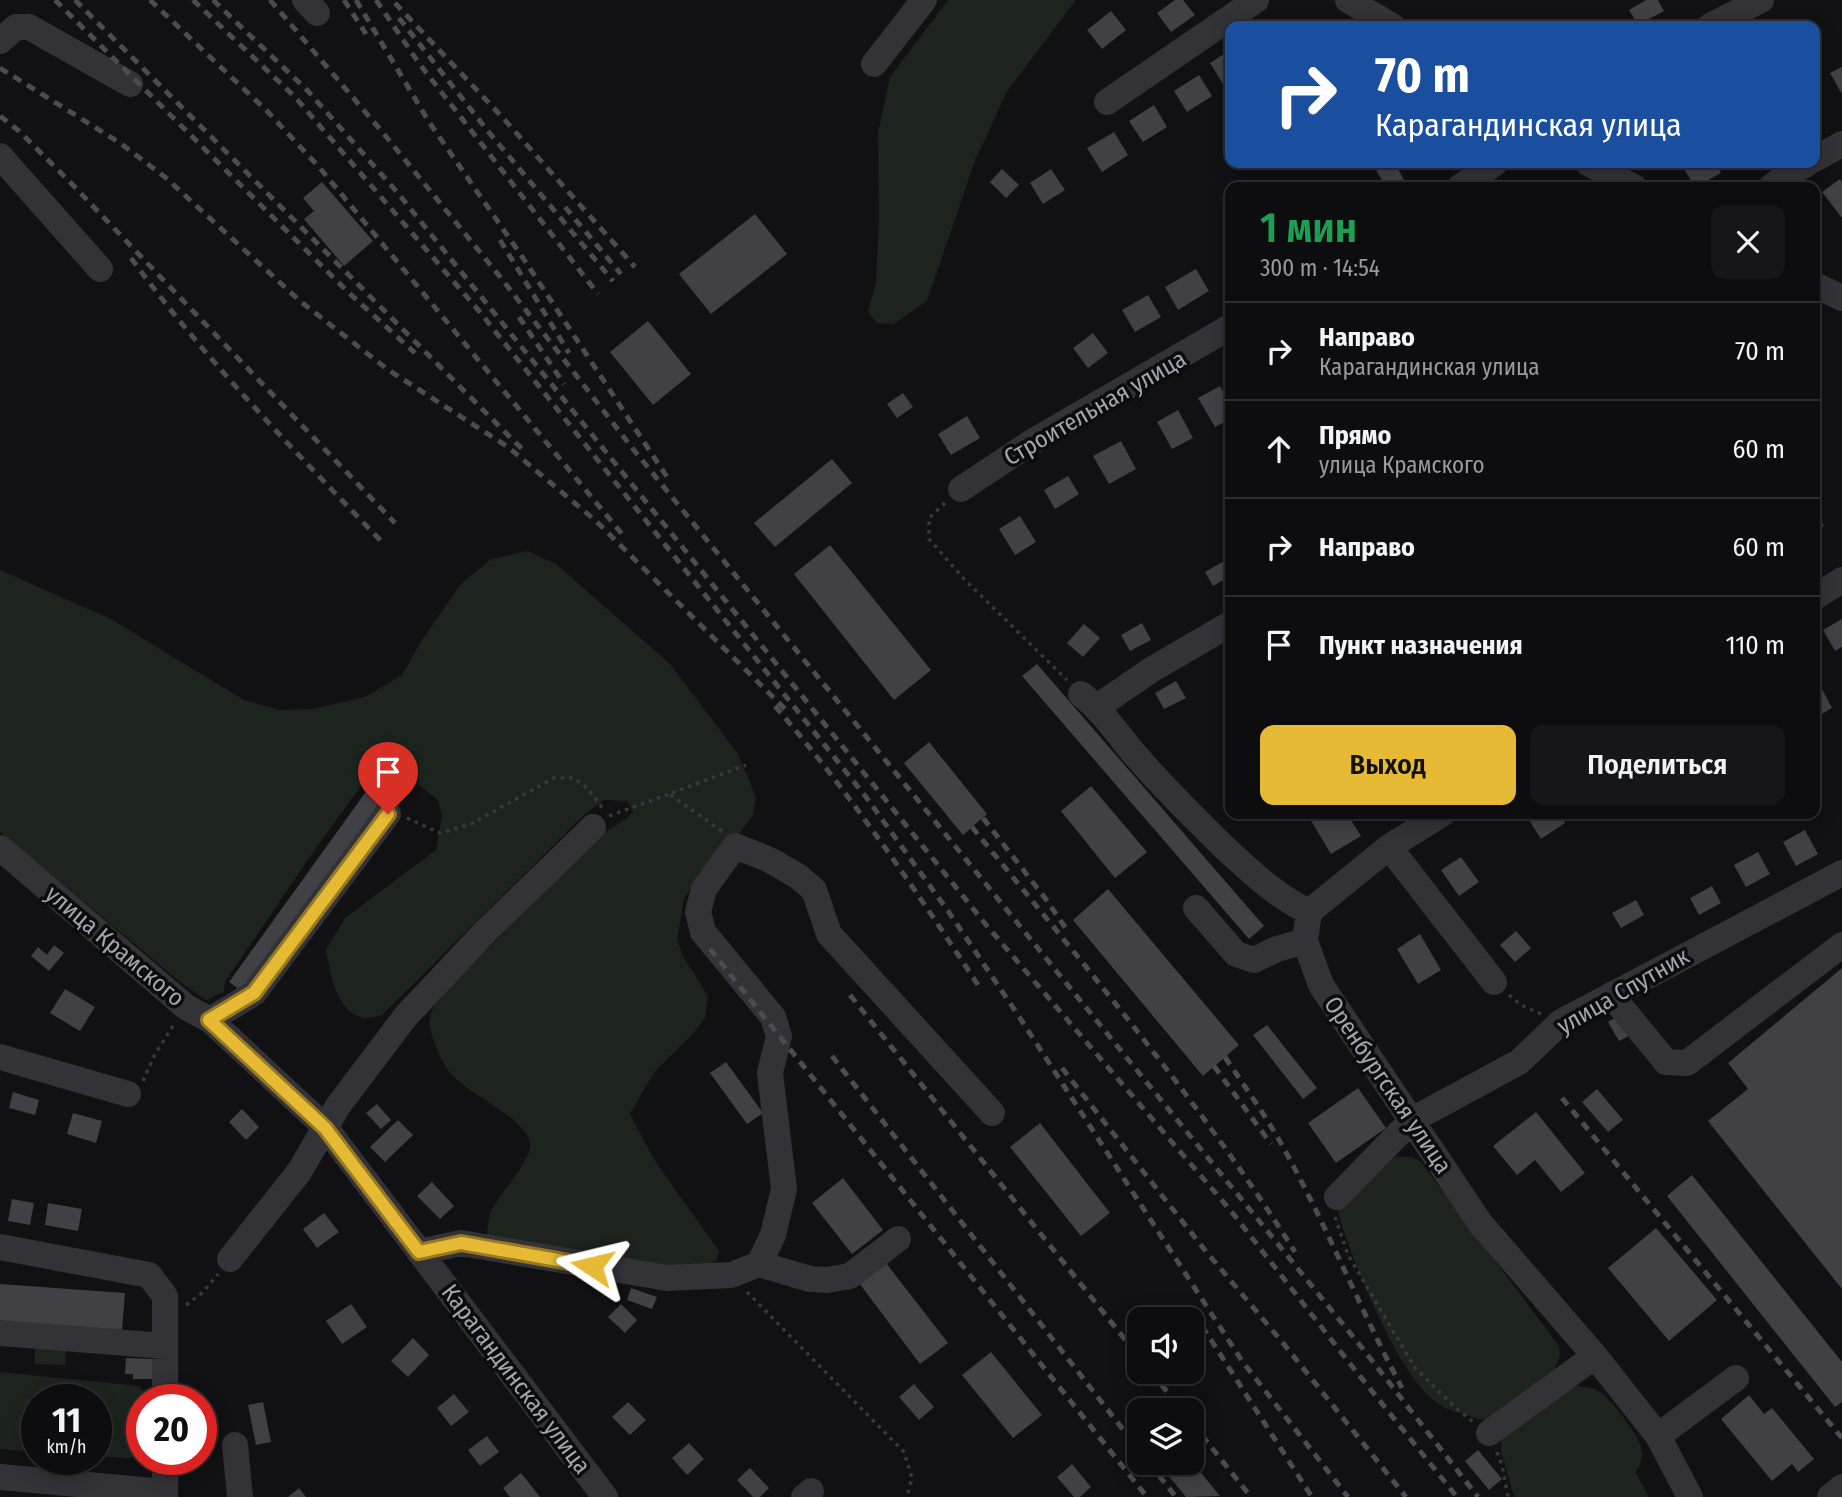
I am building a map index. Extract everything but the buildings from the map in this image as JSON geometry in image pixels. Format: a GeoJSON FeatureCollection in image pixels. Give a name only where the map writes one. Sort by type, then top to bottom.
{"type":"FeatureCollection","features":[{"type":"Feature","properties":{"kind":"street"},"geometry":{"type":"LineString","coordinates":[[874,64],[924,0]]}},
{"type":"Feature","properties":{"kind":"street"},"geometry":{"type":"LineString","coordinates":[[1225,21],[1256,0]]}},
{"type":"Feature","properties":{"kind":"street"},"geometry":{"type":"LineString","coordinates":[[1348,0],[1384,21]]}},
{"type":"Feature","properties":{"kind":"street"},"geometry":{"type":"LineString","coordinates":[[1720,21],[1761,0]]}},
{"type":"Feature","properties":{"kind":"street"},"geometry":{"type":"LineString","coordinates":[[1107,102],[1225,21]]}},
{"type":"Feature","properties":{"kind":"street"},"geometry":{"type":"LineString","coordinates":[[0,41],[16,27],[29,27],[130,84]]}},
{"type":"Feature","properties":{"kind":"street"},"geometry":{"type":"LineString","coordinates":[[1820,156],[1842,144]]}},
{"type":"Feature","properties":{"kind":"street"},"geometry":{"type":"LineString","coordinates":[[0,156],[100,268]]}},
{"type":"Feature","properties":{"kind":"street"},"geometry":{"type":"LineString","coordinates":[[1467,182],[1488,168]]}},
{"type":"Feature","properties":{"kind":"street"},"geometry":{"type":"LineString","coordinates":[[1598,168],[1624,182]]}},
{"type":"Feature","properties":{"kind":"street"},"geometry":{"type":"LineString","coordinates":[[1778,182],[1799,168]]}},
{"type":"Feature","properties":{"kind":"street"},"geometry":{"type":"LineString","coordinates":[[1820,287],[1842,298]]}},
{"type":"Feature","properties":{"kind":"street","name":"Строительная улица"},"geometry":{"type":"LineString","coordinates":[[961,489],[1032,442],[1225,330]]}},
{"type":"Feature","properties":{"kind":"street"},"geometry":{"type":"LineString","coordinates":[[1820,594],[1842,580]]}},
{"type":"Feature","properties":{"kind":"street"},"geometry":{"type":"LineString","coordinates":[[1225,627],[1151,670],[1089,701],[1197,821],[1261,881],[1292,904],[1309,912],[1389,847],[1434,819]]}},
{"type":"Feature","properties":{"kind":"street"},"geometry":{"type":"LineString","coordinates":[[209,1020],[254,993],[388,814]]}},
{"type":"Feature","properties":{"kind":"street"},"geometry":{"type":"LineString","coordinates":[[230,1259],[299,1172],[338,1106],[406,1016],[485,932],[601,821]]}},
{"type":"Feature","properties":{"kind":"street"},"geometry":{"type":"LineString","coordinates":[[759,1264],[773,1235],[784,1189],[770,1073],[779,1036],[773,1017],[703,932],[698,912],[704,889],[735,846],[770,860],[799,877],[814,890],[829,934],[992,1113]]}},
{"type":"Feature","properties":{"kind":"street"},"geometry":{"type":"LineString","coordinates":[[1389,847],[1494,982]]}},
{"type":"Feature","properties":{"kind":"street","name":"улица Крамского"},"geometry":{"type":"LineString","coordinates":[[0,848],[186,1007],[209,1020],[325,1128]]}},
{"type":"Feature","properties":{"kind":"street","name":"улица Спутник"},"geometry":{"type":"LineString","coordinates":[[1336,1196],[1412,1120],[1519,1062],[1561,1022],[1842,873]]}},
{"type":"Feature","properties":{"kind":"street"},"geometry":{"type":"LineString","coordinates":[[1196,908],[1236,954],[1254,960],[1305,940]]}},
{"type":"Feature","properties":{"kind":"street","name":"Оренбургская улица"},"geometry":{"type":"LineString","coordinates":[[1309,912],[1305,940],[1321,985],[1480,1223],[1595,1356],[1658,1436],[1690,1497]]}},
{"type":"Feature","properties":{"kind":"street"},"geometry":{"type":"LineString","coordinates":[[1611,995],[1666,1062],[1687,1063],[1842,945]]}},
{"type":"Feature","properties":{"kind":"street"},"geometry":{"type":"LineString","coordinates":[[0,1057],[128,1094]]}},
{"type":"Feature","properties":{"kind":"street","name":"Карагандинская улица"},"geometry":{"type":"LineString","coordinates":[[325,1128],[605,1497]]}},
{"type":"Feature","properties":{"kind":"street"},"geometry":{"type":"LineString","coordinates":[[419,1252],[461,1243],[667,1278],[731,1275],[759,1264],[810,1279],[827,1280],[850,1276],[898,1239]]}},
{"type":"Feature","properties":{"kind":"street"},"geometry":{"type":"LineString","coordinates":[[0,1247],[149,1275],[165,1296],[165,1384]]}},
{"type":"Feature","properties":{"kind":"street"},"geometry":{"type":"LineString","coordinates":[[0,1333],[165,1334]]}},
{"type":"Feature","properties":{"kind":"street"},"geometry":{"type":"LineString","coordinates":[[1489,1433],[1595,1356]]}},
{"type":"Feature","properties":{"kind":"street"},"geometry":{"type":"LineString","coordinates":[[1658,1436],[1736,1378]]}},
{"type":"Feature","properties":{"kind":"street"},"geometry":{"type":"LineString","coordinates":[[235,1445],[240,1497]]}},
{"type":"Feature","properties":{"kind":"street"},"geometry":{"type":"LineString","coordinates":[[0,1477],[165,1494],[165,1475]]}},
{"type":"Feature","properties":{"kind":"street"},"geometry":{"type":"LineString","coordinates":[[1830,1497],[1842,1487]]}},
{"type":"Feature","properties":{"kind":"path"},"geometry":{"type":"LineString","coordinates":[[961,489],[929,518],[929,539],[964,579],[1089,701]]}},
{"type":"Feature","properties":{"kind":"path"},"geometry":{"type":"LineString","coordinates":[[388,814],[412,819],[440,833],[471,824],[554,778],[574,778],[588,789],[601,821],[626,807],[746,765]]}},
{"type":"Feature","properties":{"kind":"path"},"geometry":{"type":"LineString","coordinates":[[669,793],[720,828],[735,846]]}},
{"type":"Feature","properties":{"kind":"path"},"geometry":{"type":"LineString","coordinates":[[1494,982],[1521,1005],[1561,1022]]}},
{"type":"Feature","properties":{"kind":"path"},"geometry":{"type":"LineString","coordinates":[[128,1094],[141,1086],[155,1054],[186,1007]]}},
{"type":"Feature","properties":{"kind":"path"},"geometry":{"type":"LineString","coordinates":[[1336,1196],[1333,1212],[1348,1255],[1415,1368],[1457,1409],[1489,1433],[1502,1465],[1508,1497]]}},
{"type":"Feature","properties":{"kind":"path"},"geometry":{"type":"LineString","coordinates":[[165,1334],[230,1259]]}},
{"type":"Feature","properties":{"kind":"path"},"geometry":{"type":"LineString","coordinates":[[731,1275],[904,1452],[912,1478],[907,1497]]}},
{"type":"Feature","properties":{"kind":"shaded area"},"geometry":{"type":"Polygon","coordinates":[[[948,0],[1076,0],[1008,90],[976,158],[927,301],[894,324],[877,323],[868,311],[876,283],[879,219],[878,133],[890,77],[948,0]]]}},
{"type":"Feature","properties":{"kind":"shaded area"},"geometry":{"type":"Polygon","coordinates":[[[528,551],[556,564],[670,664],[738,754],[756,797],[753,815],[736,838],[716,855],[684,898],[677,940],[683,956],[708,996],[705,1018],[691,1036],[655,1071],[630,1114],[655,1161],[719,1251],[716,1261],[699,1265],[643,1264],[494,1240],[487,1233],[489,1217],[498,1199],[526,1160],[530,1143],[518,1124],[450,1073],[432,1037],[430,1016],[438,999],[601,834],[633,812],[627,801],[605,800],[586,813],[382,1015],[367,1018],[355,1015],[341,1000],[332,980],[326,949],[345,918],[436,850],[442,816],[438,800],[392,763],[377,764],[225,982],[224,992],[206,1000],[179,981],[0,832],[0,570],[111,619],[244,700],[280,710],[312,709],[365,697],[402,675],[422,640],[461,584],[491,559],[528,551]]]}},
{"type":"Feature","properties":{"kind":"shaded area"},"geometry":{"type":"Polygon","coordinates":[[[1396,1157],[1412,1157],[1421,1162],[1559,1346],[1560,1356],[1553,1373],[1491,1419],[1475,1418],[1452,1411],[1432,1399],[1418,1384],[1389,1338],[1352,1254],[1337,1209],[1383,1162],[1396,1157]]]}},
{"type":"Feature","properties":{"kind":"shaded area"},"geometry":{"type":"Polygon","coordinates":[[[35,1344],[66,1345],[65,1365],[35,1364],[35,1344]]]}},
{"type":"Feature","properties":{"kind":"shaded area"},"geometry":{"type":"Polygon","coordinates":[[[0,1372],[126,1385],[126,1458],[112,1457],[112,1384],[21,1384],[21,1451],[0,1449],[0,1372]]]}},
{"type":"Feature","properties":{"kind":"shaded area"},"geometry":{"type":"Polygon","coordinates":[[[1575,1386],[1593,1388],[1602,1393],[1632,1430],[1642,1452],[1636,1473],[1649,1497],[1514,1497],[1501,1451],[1501,1438],[1575,1386]]]}},
{"type":"Feature","properties":{"kind":"railway"},"geometry":{"type":"LineString","coordinates":[[55,0],[349,293],[415,353]]}},
{"type":"Feature","properties":{"kind":"railway"},"geometry":{"type":"LineString","coordinates":[[75,0],[523,450]]}},
{"type":"Feature","properties":{"kind":"railway"},"geometry":{"type":"LineString","coordinates":[[150,0],[267,111],[319,167],[622,534]]}},
{"type":"Feature","properties":{"kind":"railway"},"geometry":{"type":"LineString","coordinates":[[193,0],[295,97],[479,311],[866,797],[1018,1015],[1242,1361],[1348,1497]]}},
{"type":"Feature","properties":{"kind":"railway"},"geometry":{"type":"LineString","coordinates":[[213,0],[307,90],[397,192],[987,926],[1231,1211],[1457,1497]]}},
{"type":"Feature","properties":{"kind":"railway"},"geometry":{"type":"LineString","coordinates":[[270,0],[501,278],[633,449],[1363,1349],[1478,1497]]}},
{"type":"Feature","properties":{"kind":"railway"},"geometry":{"type":"LineString","coordinates":[[344,0],[366,34]]}},
{"type":"Feature","properties":{"kind":"railway"},"geometry":{"type":"LineString","coordinates":[[356,0],[429,122],[523,258],[667,477]]}},
{"type":"Feature","properties":{"kind":"railway"},"geometry":{"type":"LineString","coordinates":[[376,0],[418,62],[598,294]]}},
{"type":"Feature","properties":{"kind":"railway"},"geometry":{"type":"LineString","coordinates":[[395,3],[503,118],[635,267]]}},
{"type":"Feature","properties":{"kind":"railway"},"geometry":{"type":"LineString","coordinates":[[399,18],[487,130],[613,281]]}},
{"type":"Feature","properties":{"kind":"railway"},"geometry":{"type":"LineString","coordinates":[[0,68],[120,143],[165,177],[300,301],[387,369],[508,447],[596,521],[786,710]]}},
{"type":"Feature","properties":{"kind":"railway"},"geometry":{"type":"LineString","coordinates":[[0,116],[19,131],[69,181],[395,523]]}},
{"type":"Feature","properties":{"kind":"railway"},"geometry":{"type":"LineString","coordinates":[[565,207],[621,274]]}},
{"type":"Feature","properties":{"kind":"railway"},"geometry":{"type":"LineString","coordinates":[[500,240],[569,353]]}},
{"type":"Feature","properties":{"kind":"railway"},"geometry":{"type":"LineString","coordinates":[[131,258],[220,369],[381,541]]}},
{"type":"Feature","properties":{"kind":"railway"},"geometry":{"type":"LineString","coordinates":[[519,317],[564,384]]}},
{"type":"Feature","properties":{"kind":"railway"},"geometry":{"type":"LineString","coordinates":[[775,706],[857,809],[980,988]]}},
{"type":"Feature","properties":{"kind":"railway"},"geometry":{"type":"LineString","coordinates":[[983,818],[1069,933]]}},
{"type":"Feature","properties":{"kind":"railway"},"geometry":{"type":"LineString","coordinates":[[972,827],[1181,1088],[1295,1252]]}},
{"type":"Feature","properties":{"kind":"railway"},"geometry":{"type":"LineString","coordinates":[[710,949],[1147,1497]]}},
{"type":"Feature","properties":{"kind":"railway"},"geometry":{"type":"LineString","coordinates":[[850,995],[1127,1342]]}},
{"type":"Feature","properties":{"kind":"railway"},"geometry":{"type":"LineString","coordinates":[[832,1056],[1127,1435]]}},
{"type":"Feature","properties":{"kind":"railway"},"geometry":{"type":"LineString","coordinates":[[1225,1057],[1283,1147],[1402,1388]]}},
{"type":"Feature","properties":{"kind":"railway"},"geometry":{"type":"LineString","coordinates":[[1214,1066],[1271,1144]]}},
{"type":"Feature","properties":{"kind":"railway"},"geometry":{"type":"LineString","coordinates":[[1062,1068],[1204,1249],[1406,1497]]}},
{"type":"Feature","properties":{"kind":"railway"},"geometry":{"type":"LineString","coordinates":[[1562,1098],[1842,1438]]}},
{"type":"Feature","properties":{"kind":"railway"},"geometry":{"type":"LineString","coordinates":[[1204,1329],[1312,1497]]}},
{"type":"Feature","properties":{"kind":"railway"},"geometry":{"type":"LineString","coordinates":[[1161,1384],[1172,1398]]}},
{"type":"Feature","properties":{"kind":"railway"},"geometry":{"type":"LineString","coordinates":[[1204,1438],[1251,1497]]}},
{"type":"Feature","properties":{"kind":"railway"},"geometry":{"type":"LineString","coordinates":[[1159,1475],[1176,1497]]}},
{"type":"Feature","properties":{"kind":"route"},"geometry":{"type":"LineString","coordinates":[[388,814],[254,993],[209,1020],[325,1128],[419,1252],[461,1243],[592,1266]]}}]}
